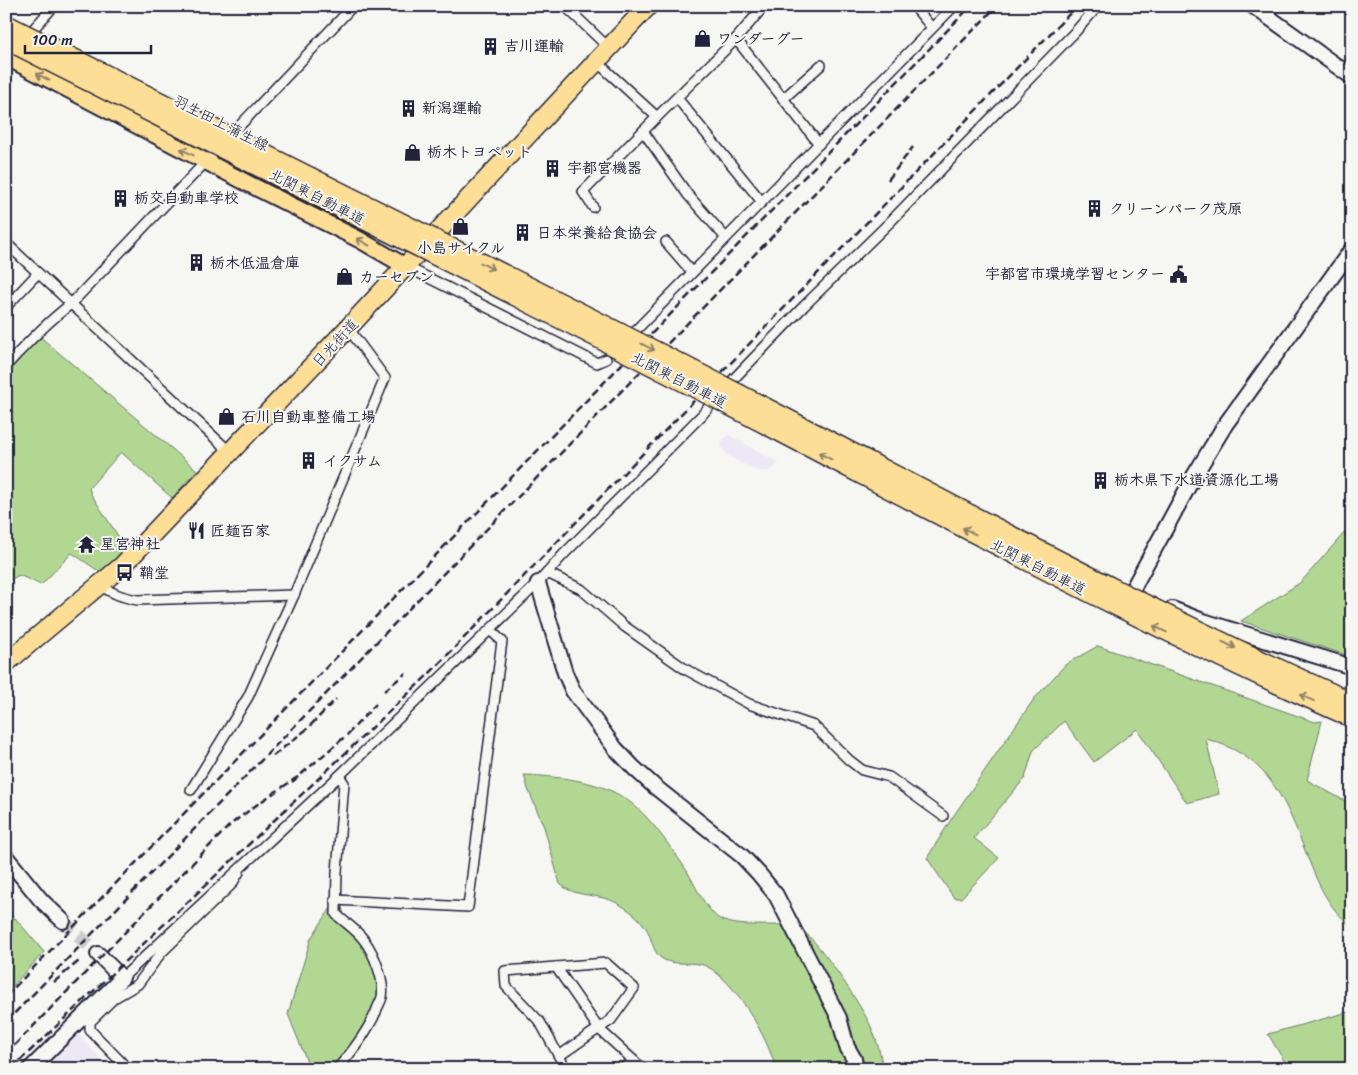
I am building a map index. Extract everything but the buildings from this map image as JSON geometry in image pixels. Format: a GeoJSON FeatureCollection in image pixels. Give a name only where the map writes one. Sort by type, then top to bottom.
{"type":"FeatureCollection","features":[{"type":"Feature","properties":{"kind":"highway","name":"日光街道"},"geometry":{"type":"LineString","coordinates":[[6,663],[122,566],[231,453],[648,6]]}},
{"type":"Feature","properties":{"kind":"highway","name":"北関東自動車道"},"geometry":{"type":"LineString","coordinates":[[6,24],[731,389],[1092,578],[1241,651],[1352,702]]}},
{"type":"Feature","properties":{"kind":"highway","name":"北関東自動車道"},"geometry":{"type":"LineString","coordinates":[[6,40],[712,397],[1084,591],[1234,665],[1352,718]]}},
{"type":"Feature","properties":{"kind":"main road","name":"羽生田上蒲生線"},"geometry":{"type":"LineString","coordinates":[[6,15],[236,130],[433,237]]}},
{"type":"Feature","properties":{"kind":"main road"},"geometry":{"type":"LineString","coordinates":[[7,58],[360,240],[405,266]]}},
{"type":"Feature","properties":{"kind":"street"},"geometry":{"type":"LineString","coordinates":[[7,58],[54,6]]}},
{"type":"Feature","properties":{"kind":"street"},"geometry":{"type":"LineString","coordinates":[[6,366],[33,336],[54,316],[71,304],[353,6]]}},
{"type":"Feature","properties":{"kind":"street"},"geometry":{"type":"LineString","coordinates":[[565,6],[608,48]]}},
{"type":"Feature","properties":{"kind":"street"},"geometry":{"type":"LineString","coordinates":[[593,207],[583,192],[736,39],[764,6]]}},
{"type":"Feature","properties":{"kind":"street"},"geometry":{"type":"LineString","coordinates":[[914,6],[932,28]]}},
{"type":"Feature","properties":{"kind":"street"},"geometry":{"type":"LineString","coordinates":[[637,329],[954,6]]}},
{"type":"Feature","properties":{"kind":"street"},"geometry":{"type":"LineString","coordinates":[[30,1069],[122,978],[338,776],[543,578],[563,555],[702,415],[804,306],[889,223],[1098,6]]}},
{"type":"Feature","properties":{"kind":"street"},"geometry":{"type":"LineString","coordinates":[[1254,6],[1352,77]]}},
{"type":"Feature","properties":{"kind":"street"},"geometry":{"type":"LineString","coordinates":[[736,39],[819,144]]}},
{"type":"Feature","properties":{"kind":"street"},"geometry":{"type":"LineString","coordinates":[[596,61],[657,117]]}},
{"type":"Feature","properties":{"kind":"street"},"geometry":{"type":"LineString","coordinates":[[783,99],[821,65]]}},
{"type":"Feature","properties":{"kind":"street"},"geometry":{"type":"LineString","coordinates":[[677,98],[762,202]]}},
{"type":"Feature","properties":{"kind":"street"},"geometry":{"type":"LineString","coordinates":[[643,131],[688,196],[726,238]]}},
{"type":"Feature","properties":{"kind":"street"},"geometry":{"type":"LineString","coordinates":[[666,242],[692,272]]}},
{"type":"Feature","properties":{"kind":"street"},"geometry":{"type":"LineString","coordinates":[[6,243],[231,453]]}},
{"type":"Feature","properties":{"kind":"street"},"geometry":{"type":"LineString","coordinates":[[1131,592],[1194,476],[1226,425],[1352,249]]}},
{"type":"Feature","properties":{"kind":"street"},"geometry":{"type":"LineString","coordinates":[[405,266],[597,363],[606,358]]}},
{"type":"Feature","properties":{"kind":"street"},"geometry":{"type":"LineString","coordinates":[[6,307],[38,273]]}},
{"type":"Feature","properties":{"kind":"street"},"geometry":{"type":"LineString","coordinates":[[191,790],[248,697],[294,594],[384,378],[348,328]]}},
{"type":"Feature","properties":{"kind":"street"},"geometry":{"type":"LineString","coordinates":[[730,385],[1131,592],[1200,620],[1352,667]]}},
{"type":"Feature","properties":{"kind":"street"},"geometry":{"type":"LineString","coordinates":[[543,578],[582,589],[624,626],[685,669],[749,704],[814,726],[862,770],[889,777],[943,816]]}},
{"type":"Feature","properties":{"kind":"street"},"geometry":{"type":"LineString","coordinates":[[543,578],[565,673],[573,691],[615,748],[634,768],[742,856],[776,895],[839,1018],[847,1047],[854,1058],[856,1069]]}},
{"type":"Feature","properties":{"kind":"street"},"geometry":{"type":"LineString","coordinates":[[100,585],[110,592],[125,598],[138,600],[294,594]]}},
{"type":"Feature","properties":{"kind":"street"},"geometry":{"type":"LineString","coordinates":[[335,900],[468,907],[502,641],[490,630]]}},
{"type":"Feature","properties":{"kind":"street"},"geometry":{"type":"LineString","coordinates":[[337,1069],[355,1049],[370,1025],[382,998],[381,978],[366,941],[355,929],[336,914],[335,900],[344,783],[338,776]]}},
{"type":"Feature","properties":{"kind":"street"},"geometry":{"type":"LineString","coordinates":[[6,857],[25,882],[63,921]]}},
{"type":"Feature","properties":{"kind":"street"},"geometry":{"type":"LineString","coordinates":[[128,1069],[90,1030],[90,1022],[114,998],[138,984],[161,953],[232,884],[246,862]]}},
{"type":"Feature","properties":{"kind":"street"},"geometry":{"type":"LineString","coordinates":[[98,954],[122,978]]}},
{"type":"Feature","properties":{"kind":"street"},"geometry":{"type":"LineString","coordinates":[[559,1056],[611,1020],[634,988],[606,963],[505,972],[506,986],[540,1022],[566,1069]]}},
{"type":"Feature","properties":{"kind":"street"},"geometry":{"type":"LineString","coordinates":[[556,967],[599,1029],[643,1069]]}},
{"type":"Feature","properties":{"kind":"street"},"geometry":{"type":"LineString","coordinates":[[76,1024],[120,1069]]}},
{"type":"Feature","properties":{"kind":"street"},"geometry":{"type":"LineString","coordinates":[[622,1069],[634,1061]]}},
{"type":"Feature","properties":{"kind":"shaded area"},"geometry":{"type":"Polygon","coordinates":[[[729,435],[779,463],[769,471],[758,471],[741,463],[726,454],[721,446],[722,441],[729,435]]]}},
{"type":"Feature","properties":{"kind":"shaded area"},"geometry":{"type":"Polygon","coordinates":[[[77,1033],[110,1069],[42,1069],[77,1033]]]}},
{"type":"Feature","properties":{"kind":"green space"},"geometry":{"type":"Polygon","coordinates":[[[38,335],[197,470],[172,498],[121,452],[89,488],[127,550],[100,572],[72,553],[41,585],[19,575],[6,582],[6,372],[38,335]]]}},
{"type":"Feature","properties":{"kind":"green space"},"geometry":{"type":"Polygon","coordinates":[[[1352,524],[1352,657],[1241,621],[1301,582],[1352,524]]]}},
{"type":"Feature","properties":{"kind":"green space"},"geometry":{"type":"Polygon","coordinates":[[[1098,646],[1315,722],[1322,721],[1307,780],[1352,805],[1352,926],[1334,909],[1325,895],[1288,809],[1277,791],[1265,774],[1249,760],[1230,748],[1206,739],[1219,794],[1187,803],[1137,729],[1094,762],[1064,721],[1033,751],[1025,778],[974,838],[999,858],[961,898],[954,898],[927,858],[952,818],[1034,699],[1066,664],[1098,646]]]}},
{"type":"Feature","properties":{"kind":"green space"},"geometry":{"type":"Polygon","coordinates":[[[524,775],[580,781],[609,790],[633,804],[665,840],[687,871],[713,914],[723,921],[746,925],[793,924],[802,929],[837,971],[859,1005],[874,1034],[883,1069],[776,1069],[766,1042],[749,1011],[717,973],[701,964],[666,961],[656,952],[646,928],[629,911],[610,900],[580,894],[560,884],[544,827],[524,775]]]}},
{"type":"Feature","properties":{"kind":"green space"},"geometry":{"type":"Polygon","coordinates":[[[339,896],[345,918],[378,967],[379,994],[376,1016],[366,1041],[343,1069],[310,1069],[288,1014],[311,938],[339,896]]]}},
{"type":"Feature","properties":{"kind":"green space"},"geometry":{"type":"Polygon","coordinates":[[[6,912],[16,919],[44,952],[6,993],[6,912]]]}},
{"type":"Feature","properties":{"kind":"green space"},"geometry":{"type":"Polygon","coordinates":[[[1352,1011],[1352,1069],[1289,1069],[1268,1034],[1352,1011]]]}},
{"type":"Feature","properties":{"kind":"tunnel"},"geometry":{"type":"LineString","coordinates":[[63,921],[98,954]]}},
{"type":"Feature","properties":{"kind":"railway"},"geometry":{"type":"LineString","coordinates":[[6,996],[971,6]]}},
{"type":"Feature","properties":{"kind":"railway"},"geometry":{"type":"LineString","coordinates":[[6,1022],[997,6]]}},
{"type":"Feature","properties":{"kind":"railway"},"geometry":{"type":"LineString","coordinates":[[11,1069],[428,675],[1077,6]]}},
{"type":"Feature","properties":{"kind":"railway"},"geometry":{"type":"LineString","coordinates":[[888,180],[913,147]]}},
{"type":"Feature","properties":{"kind":"railway"},"geometry":{"type":"LineString","coordinates":[[384,691],[406,673]]}},
{"type":"Feature","properties":{"kind":"railway"},"geometry":{"type":"LineString","coordinates":[[273,756],[307,729],[336,699]]}},
{"type":"Feature","properties":{"kind":"railway"},"geometry":{"type":"LineString","coordinates":[[292,782],[347,735],[376,704]]}},
{"type":"Feature","properties":{"kind":"railway"},"geometry":{"type":"LineString","coordinates":[[6,1054],[231,824],[296,778]]}},
{"type":"Feature","properties":{"kind":"railway"},"geometry":{"type":"LineString","coordinates":[[54,982],[79,961]]}},
{"type":"Feature","properties":{"kind":"place","name":"ワンダーグー"},"geometry":{"type":"Point","coordinates":[703,39]}},
{"type":"Feature","properties":{"kind":"place","name":"吉川運輸"},"geometry":{"type":"Point","coordinates":[490,46]}},
{"type":"Feature","properties":{"kind":"place","name":"新潟運輸"},"geometry":{"type":"Point","coordinates":[408,108]}},
{"type":"Feature","properties":{"kind":"place","name":"栃木トヨペット"},"geometry":{"type":"Point","coordinates":[413,152]}},
{"type":"Feature","properties":{"kind":"place","name":"宇都宮機器"},"geometry":{"type":"Point","coordinates":[553,168]}},
{"type":"Feature","properties":{"kind":"place","name":"栃交自動車学校"},"geometry":{"type":"Point","coordinates":[120,198]}},
{"type":"Feature","properties":{"kind":"place","name":"クリーンパーク茂原"},"geometry":{"type":"Point","coordinates":[1095,209]}},
{"type":"Feature","properties":{"kind":"place","name":"小島サイクル"},"geometry":{"type":"Point","coordinates":[461,227]}},
{"type":"Feature","properties":{"kind":"place","name":"日本栄養給食協会"},"geometry":{"type":"Point","coordinates":[523,233]}},
{"type":"Feature","properties":{"kind":"place","name":"栃木低温倉庫"},"geometry":{"type":"Point","coordinates":[196,263]}},
{"type":"Feature","properties":{"kind":"place","name":"宇都宮市環境学習センター"},"geometry":{"type":"Point","coordinates":[1179,274]}},
{"type":"Feature","properties":{"kind":"place","name":"カーセブン"},"geometry":{"type":"Point","coordinates":[345,277]}},
{"type":"Feature","properties":{"kind":"place","name":"石川自動車整備工場"},"geometry":{"type":"Point","coordinates":[227,417]}},
{"type":"Feature","properties":{"kind":"place","name":"イクサム"},"geometry":{"type":"Point","coordinates":[309,461]}},
{"type":"Feature","properties":{"kind":"place","name":"栃木県下水道資源化工場"},"geometry":{"type":"Point","coordinates":[1100,480]}},
{"type":"Feature","properties":{"kind":"place","name":"匠麺百家"},"geometry":{"type":"Point","coordinates":[196,531]}},
{"type":"Feature","properties":{"kind":"place","name":"星宮神社"},"geometry":{"type":"Point","coordinates":[86,544]}},
{"type":"Feature","properties":{"kind":"place","name":"鞘堂"},"geometry":{"type":"Point","coordinates":[125,573]}}]}
